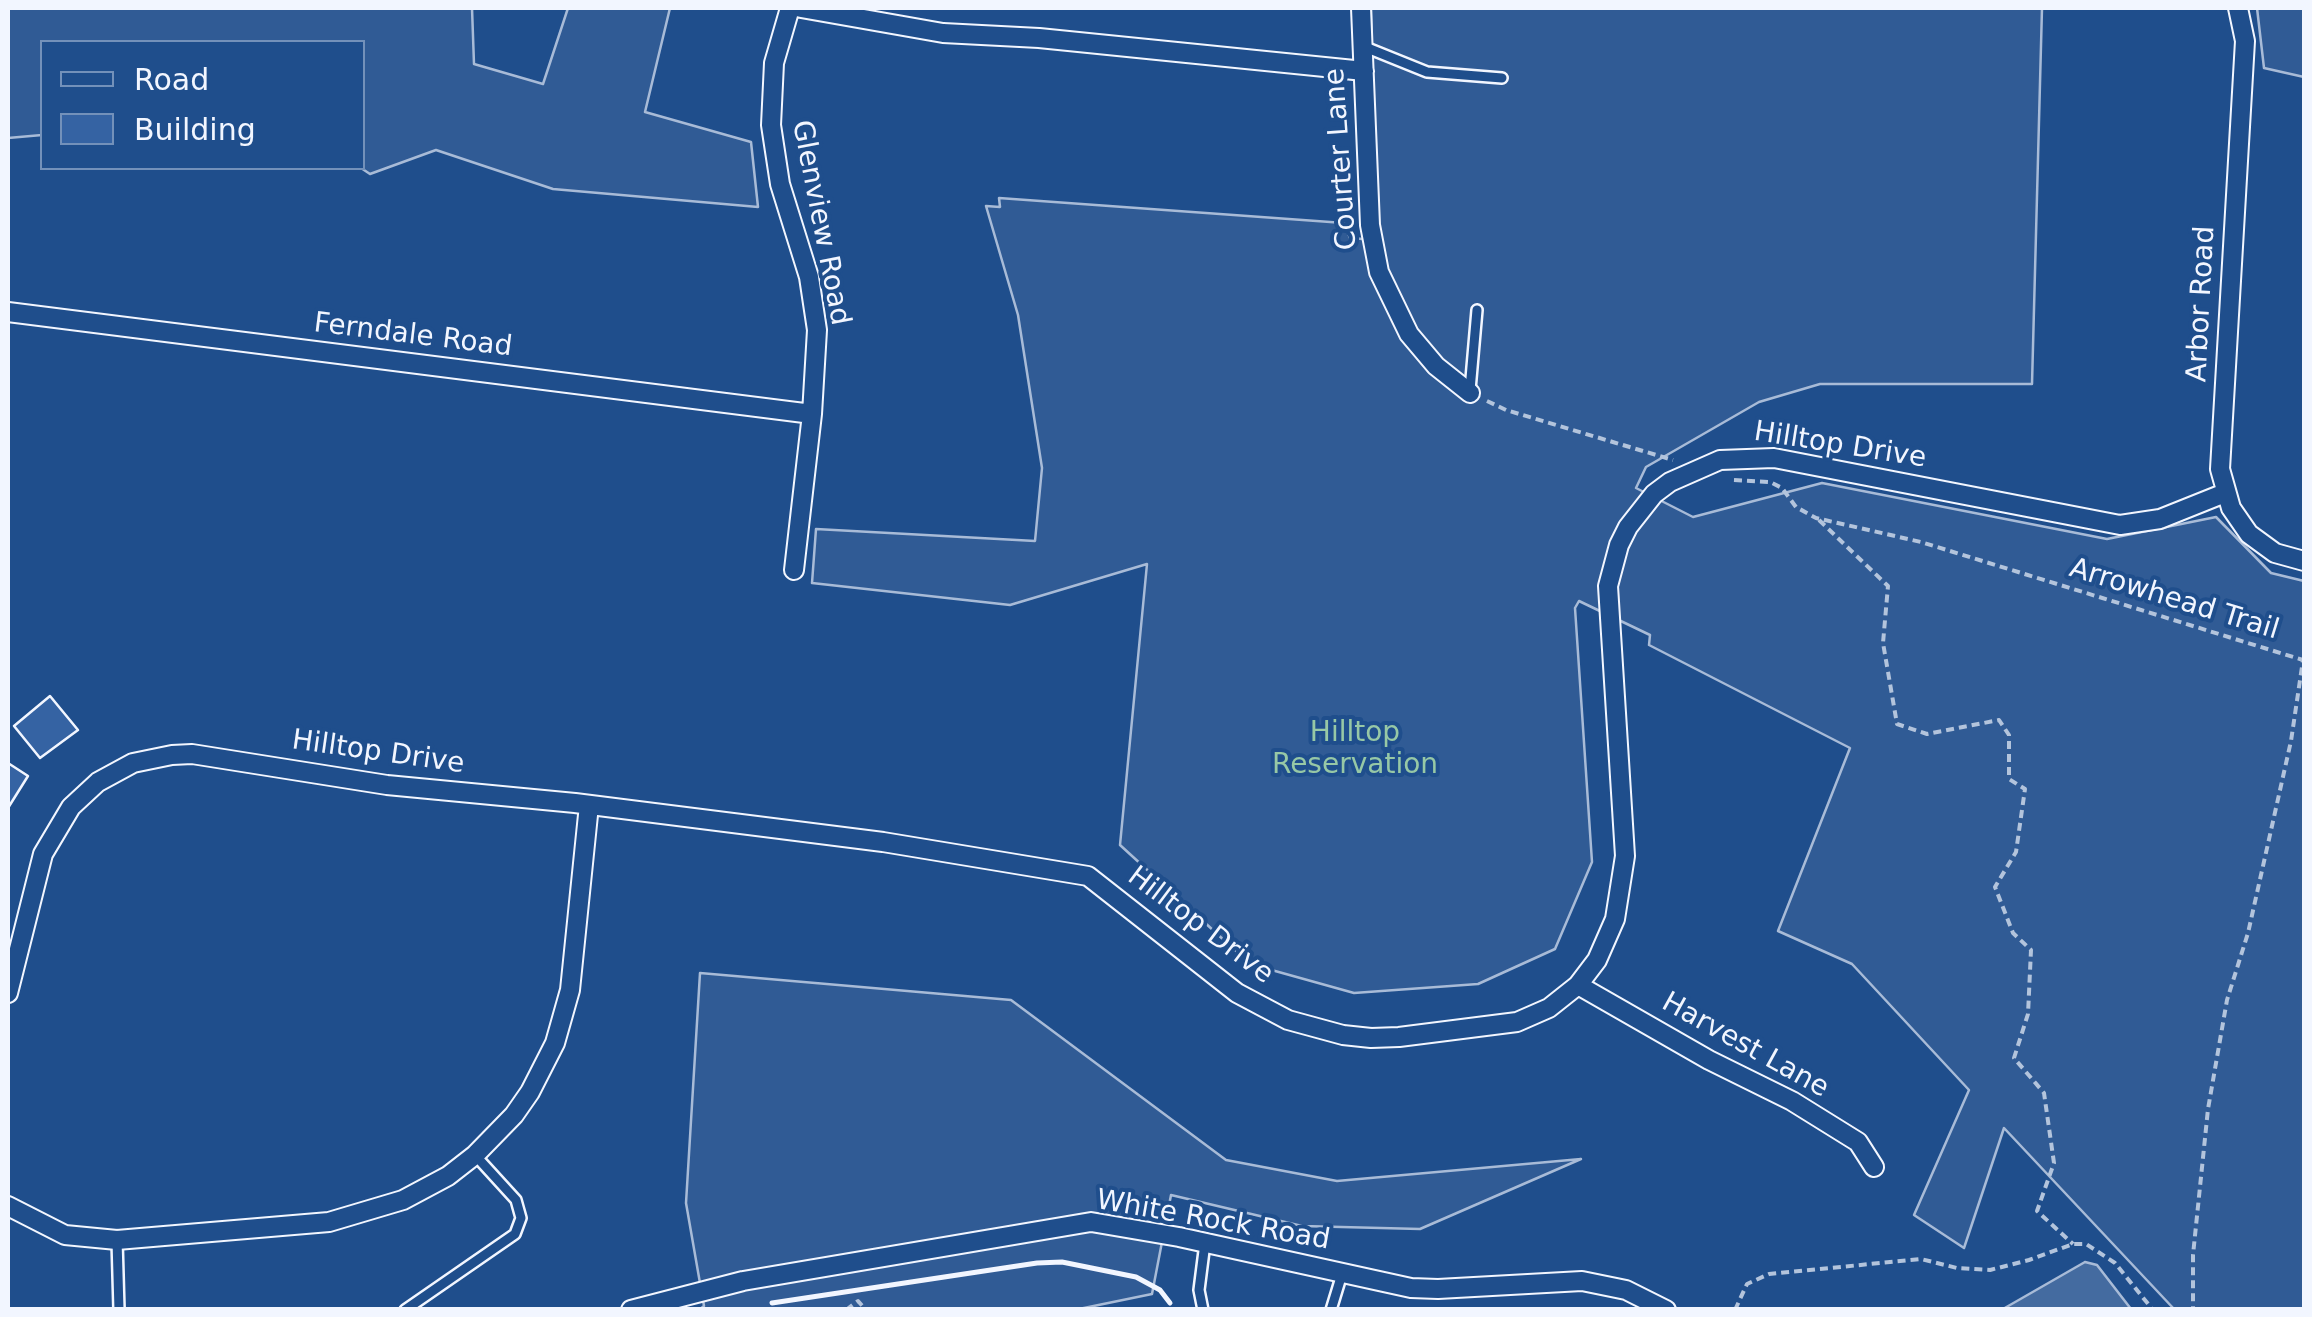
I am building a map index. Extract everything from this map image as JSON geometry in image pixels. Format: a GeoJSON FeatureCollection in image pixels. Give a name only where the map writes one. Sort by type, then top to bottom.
{"type":"FeatureCollection","features":[{"type":"Feature","properties":{"kind":"street","name":"Glenview Road"},"geometry":{"type":"LineString","coordinates":[[790,8],[774,63],[771,125],[780,184],[809,277],[817,330],[812,414],[794,570]]}},
{"type":"Feature","properties":{"kind":"street"},"geometry":{"type":"LineString","coordinates":[[802,8],[943,33],[1038,38],[1364,71]]}},
{"type":"Feature","properties":{"kind":"street","name":"Courter Lane"},"geometry":{"type":"LineString","coordinates":[[1360,8],[1370,224],[1378,272],[1409,334],[1436,366],[1470,393]]}},
{"type":"Feature","properties":{"kind":"street","name":"Arbor Road"},"geometry":{"type":"LineString","coordinates":[[2238,8],[2245,40],[2220,457],[2225,494],[2240,522],[2274,553],[2304,561]]}},
{"type":"Feature","properties":{"kind":"street","name":"Ferndale Road"},"geometry":{"type":"LineString","coordinates":[[8,312],[812,414]]}},
{"type":"Feature","properties":{"kind":"street","name":"Hilltop Drive"},"geometry":{"type":"LineString","coordinates":[[8,993],[50,837],[84,794],[115,772],[172,754],[192,754],[387,785],[590,805],[882,842],[1088,876],[1237,993],[1288,1020],[1342,1035],[1399,1038],[1500,1026],[1550,1008],[1578,985],[1597,960],[1615,920],[1625,856],[1608,606],[1612,565],[1628,527],[1670,482],[1693,469],[1737,457],[1774,458],[2120,525],[2160,519],[2225,494]]}},
{"type":"Feature","properties":{"kind":"street"},"geometry":{"type":"LineString","coordinates":[[8,1206],[65,1235],[117,1240],[304,1224],[354,1217],[426,1189],[476,1155],[530,1092],[564,1017],[574,963],[590,805]]}},
{"type":"Feature","properties":{"kind":"street","name":"Harvest Lane"},"geometry":{"type":"LineString","coordinates":[[1578,985],[1709,1060],[1792,1100],[1858,1142],[1874,1167]]}},
{"type":"Feature","properties":{"kind":"street","name":"White Rock Road"},"geometry":{"type":"LineString","coordinates":[[631,1310],[743,1280],[1091,1222],[1411,1288],[1438,1290],[1582,1281],[1626,1290],[1666,1310]]}},
{"type":"Feature","properties":{"kind":"lane"},"geometry":{"type":"LineString","coordinates":[[1363,46],[1426,72],[1502,78]]}},
{"type":"Feature","properties":{"kind":"lane"},"geometry":{"type":"LineString","coordinates":[[1470,393],[1476,310]]}},
{"type":"Feature","properties":{"kind":"lane"},"geometry":{"type":"LineString","coordinates":[[405,1310],[516,1234],[522,1218],[516,1200],[476,1155]]}},
{"type":"Feature","properties":{"kind":"lane"},"geometry":{"type":"LineString","coordinates":[[117,1240],[118,1310]]}},
{"type":"Feature","properties":{"kind":"lane"},"geometry":{"type":"LineString","coordinates":[[1202,1310],[1199,1290],[1206,1243]]}},
{"type":"Feature","properties":{"kind":"lane"},"geometry":{"type":"LineString","coordinates":[[1331,1310],[1342,1272]]}},
{"type":"Feature","properties":{"kind":"path"},"geometry":{"type":"LineString","coordinates":[[1470,393],[1506,410],[1693,469]]}},
{"type":"Feature","properties":{"kind":"path","name":"Arrowhead Trail"},"geometry":{"type":"LineString","coordinates":[[1725,479],[1770,482],[1816,518],[1921,542],[2304,660],[2291,741],[2248,932],[2227,1000],[2208,1109],[2193,1255],[2193,1310]]}},
{"type":"Feature","properties":{"kind":"path"},"geometry":{"type":"LineString","coordinates":[[1816,518],[1888,586],[1883,643],[1897,724],[1927,734],[1999,720],[2009,735],[2009,779],[2025,788],[2016,852],[1996,887],[2013,933],[2031,950],[2028,1014],[2014,1058],[2044,1093],[2054,1163],[2037,1211],[2073,1244]]}},
{"type":"Feature","properties":{"kind":"path"},"geometry":{"type":"LineString","coordinates":[[1735,1310],[1748,1284],[1768,1274],[1922,1259],[1957,1268],[1990,1270],[2073,1244],[2086,1244],[2115,1263],[2153,1310]]}},
{"type":"Feature","properties":{"kind":"path"},"geometry":{"type":"LineString","coordinates":[[846,1310],[858,1300],[866,1310]]}},
{"type":"Feature","properties":{"kind":"shaded area"},"geometry":{"type":"Polygon","coordinates":[[[8,8],[472,8],[474,64],[543,84],[568,8],[670,8],[645,112],[751,142],[758,207],[553,189],[436,150],[370,174],[364,170],[365,40],[40,40],[40,135],[8,138],[8,8]]]}},
{"type":"Feature","properties":{"kind":"shaded area"},"geometry":{"type":"Polygon","coordinates":[[[1371,8],[2042,8],[2032,384],[1820,384],[1759,402],[1646,467],[1636,488],[1693,517],[1822,483],[2107,539],[2216,517],[2271,573],[2304,581],[2304,1309],[2174,1309],[2004,1128],[1964,1248],[1914,1215],[1969,1090],[1852,964],[1778,931],[1850,748],[1649,645],[1650,635],[1579,601],[1575,608],[1592,862],[1555,949],[1478,984],[1354,993],[1250,964],[1120,845],[1147,564],[1010,605],[812,583],[816,529],[1035,541],[1042,468],[1018,315],[986,206],[1000,207],[999,198],[1344,223],[1350,238],[1376,240],[1371,8]]]}},
{"type":"Feature","properties":{"kind":"shaded area"},"geometry":{"type":"Polygon","coordinates":[[[2257,8],[2304,8],[2304,77],[2264,68],[2257,8]]]}},
{"type":"Feature","properties":{"kind":"shaded area"},"geometry":{"type":"Polygon","coordinates":[[[700,973],[1011,1000],[1226,1160],[1337,1181],[1581,1159],[1420,1229],[1302,1226],[1171,1195],[1152,1294],[1079,1309],[700,1309],[704,1306],[686,1203],[700,973]]]}},
{"type":"Feature","properties":{"kind":"shaded area"},"geometry":{"type":"Polygon","coordinates":[[[2085,1262],[2097,1265],[2131,1309],[2003,1309],[2085,1262]]]}},
{"type":"Feature","properties":{"kind":"building"},"geometry":{"type":"Polygon","coordinates":[[[50,696],[78,730],[40,758],[14,726],[50,696]]]}},
{"type":"Feature","properties":{"kind":"building"},"geometry":{"type":"Polygon","coordinates":[[[8,763],[28,776],[8,808],[8,763]]]}},
{"type":"Feature","properties":{"kind":"wall"},"geometry":{"type":"LineString","coordinates":[[772,1303],[1062,1262],[1136,1277],[1160,1290],[1170,1303]]}},
{"type":"Feature","properties":{"kind":"park label","name":"Hilltop Reservation"},"geometry":{"type":"Point","coordinates":[1355,750]}}]}
